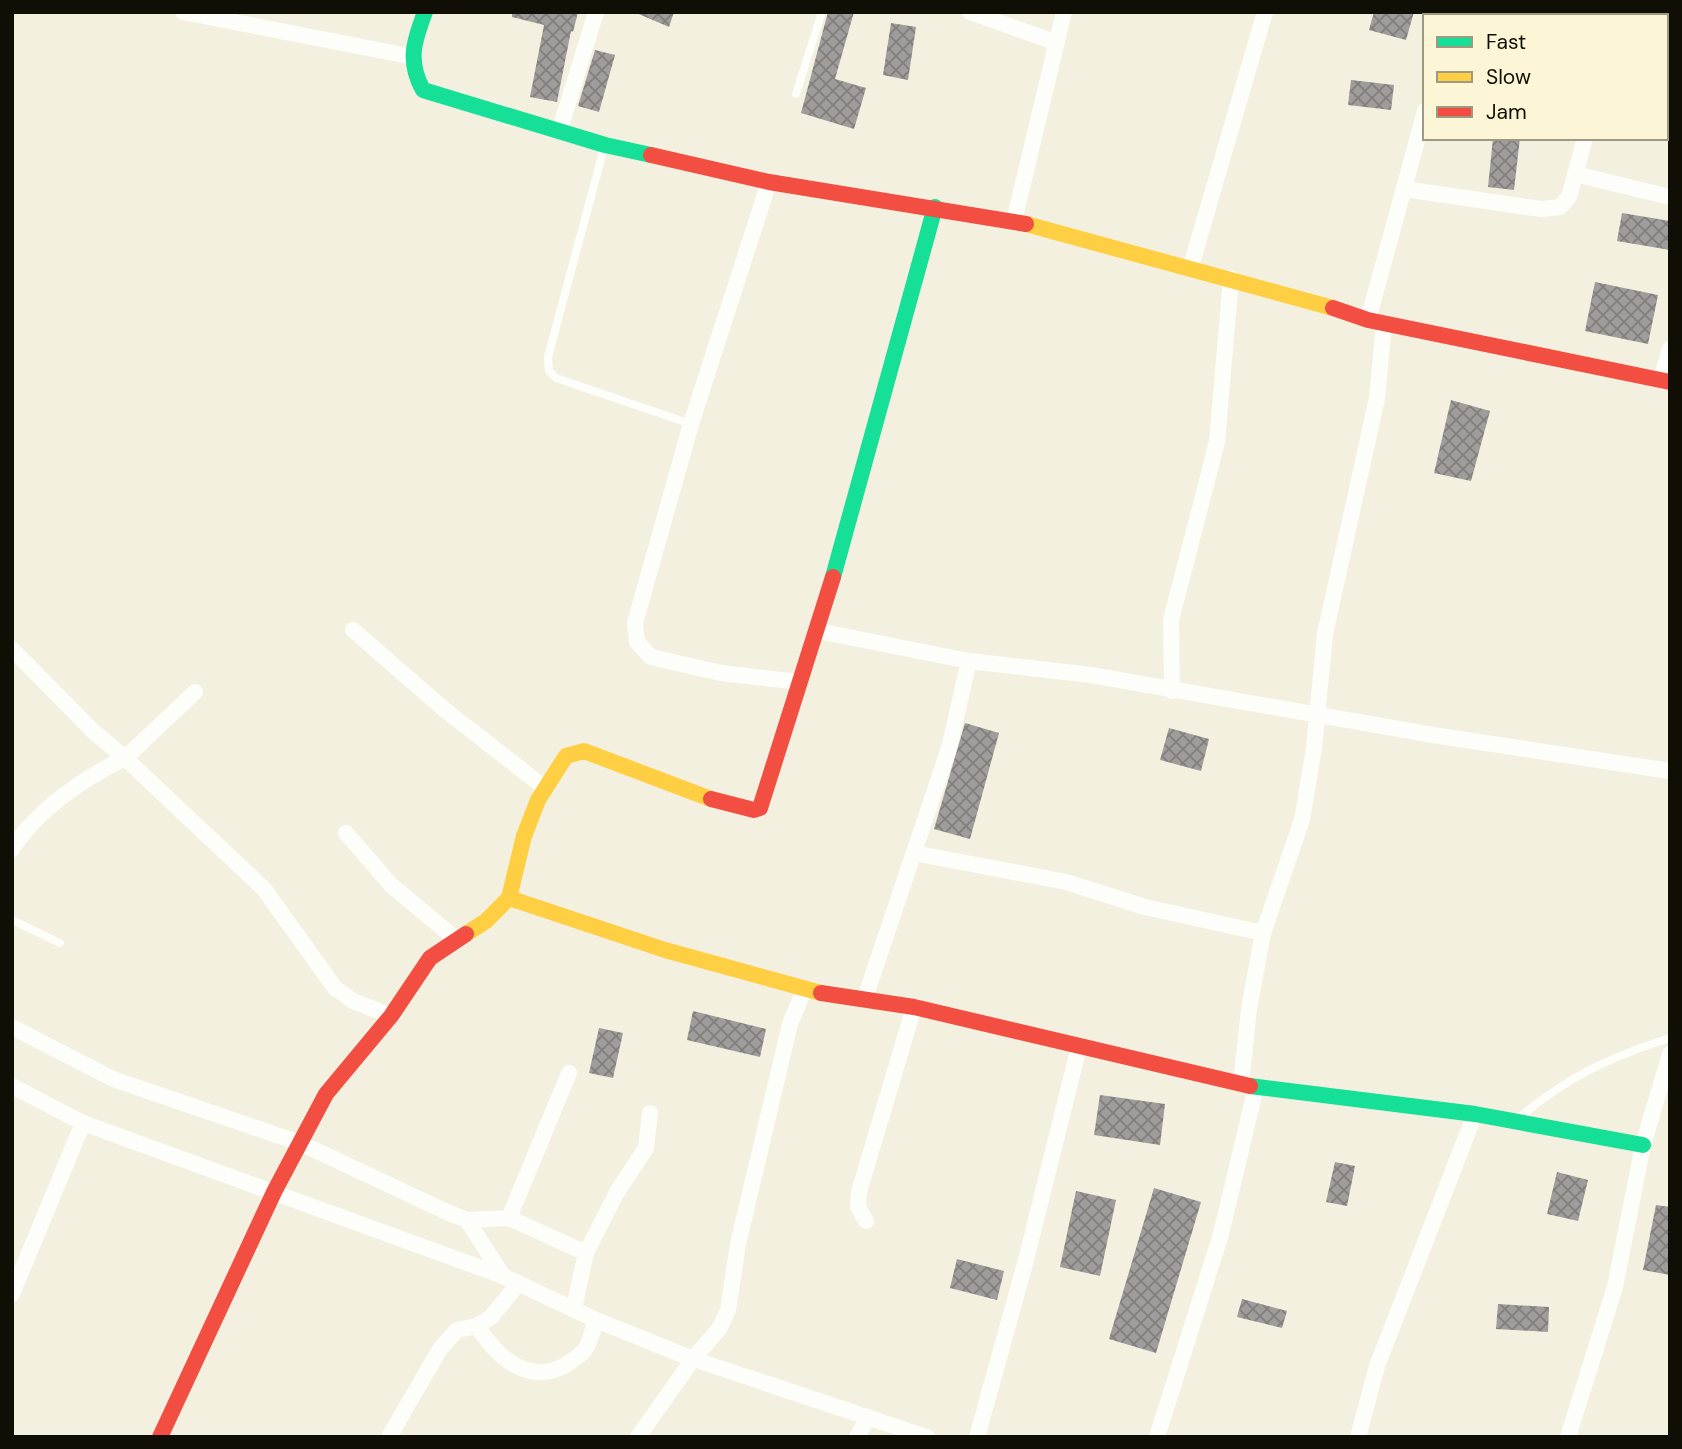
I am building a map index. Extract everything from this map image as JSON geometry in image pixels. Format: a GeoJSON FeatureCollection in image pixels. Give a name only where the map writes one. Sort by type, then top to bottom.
{"type":"FeatureCollection","features":[{"type":"Feature","properties":{"kind":"street"},"geometry":{"type":"LineString","coordinates":[[183,12],[409,56]]}},
{"type":"Feature","properties":{"kind":"street"},"geometry":{"type":"LineString","coordinates":[[425,12],[409,56],[415,77],[423,90],[560,129],[605,145],[769,182],[1014,221],[1191,266],[1305,298],[1376,322],[1665,380],[1670,349]]}},
{"type":"Feature","properties":{"kind":"street"},"geometry":{"type":"LineString","coordinates":[[560,129],[596,12]]}},
{"type":"Feature","properties":{"kind":"street"},"geometry":{"type":"LineString","coordinates":[[970,12],[1055,42]]}},
{"type":"Feature","properties":{"kind":"street"},"geometry":{"type":"LineString","coordinates":[[1014,221],[1064,12]]}},
{"type":"Feature","properties":{"kind":"street"},"geometry":{"type":"LineString","coordinates":[[1191,266],[1265,12]]}},
{"type":"Feature","properties":{"kind":"street"},"geometry":{"type":"LineString","coordinates":[[1157,1437],[1221,1234],[1248,1086],[1249,1009],[1264,933],[1303,820],[1325,634],[1355,488],[1377,398],[1376,322],[1404,189],[1423,118]]}},
{"type":"Feature","properties":{"kind":"street"},"geometry":{"type":"LineString","coordinates":[[1404,189],[1541,208],[1560,207],[1569,197],[1584,140]]}},
{"type":"Feature","properties":{"kind":"street"},"geometry":{"type":"LineString","coordinates":[[1575,174],[1670,197]]}},
{"type":"Feature","properties":{"kind":"street"},"geometry":{"type":"LineString","coordinates":[[769,182],[691,424],[635,623],[637,642],[651,657],[721,673],[799,682]]}},
{"type":"Feature","properties":{"kind":"street"},"geometry":{"type":"LineString","coordinates":[[160,1437],[274,1192],[326,1094],[391,1016],[430,958],[486,921],[509,898],[524,836],[545,788],[566,756],[584,751],[702,797],[757,810],[818,631],[935,208]]}},
{"type":"Feature","properties":{"kind":"street"},"geometry":{"type":"LineString","coordinates":[[1172,691],[1171,620],[1192,529],[1217,442],[1231,278]]}},
{"type":"Feature","properties":{"kind":"street"},"geometry":{"type":"LineString","coordinates":[[354,630],[445,710],[545,788]]}},
{"type":"Feature","properties":{"kind":"street"},"geometry":{"type":"LineString","coordinates":[[818,631],[969,661],[1091,675],[1433,735],[1670,771]]}},
{"type":"Feature","properties":{"kind":"street"},"geometry":{"type":"LineString","coordinates":[[12,649],[94,732],[264,889],[335,988],[353,1001],[391,1016]]}},
{"type":"Feature","properties":{"kind":"street"},"geometry":{"type":"LineString","coordinates":[[865,998],[949,748],[969,661]]}},
{"type":"Feature","properties":{"kind":"street"},"geometry":{"type":"LineString","coordinates":[[12,849],[24,831],[95,773],[125,758],[195,692]]}},
{"type":"Feature","properties":{"kind":"street"},"geometry":{"type":"LineString","coordinates":[[346,833],[391,885],[457,940]]}},
{"type":"Feature","properties":{"kind":"street"},"geometry":{"type":"LineString","coordinates":[[914,853],[1066,882],[1145,907],[1264,933]]}},
{"type":"Feature","properties":{"kind":"street"},"geometry":{"type":"LineString","coordinates":[[509,898],[665,950],[804,990],[914,1007],[1248,1086],[1475,1114],[1643,1145]]}},
{"type":"Feature","properties":{"kind":"street"},"geometry":{"type":"LineString","coordinates":[[638,1437],[719,1329],[727,1310],[737,1244],[790,1024],[804,990]]}},
{"type":"Feature","properties":{"kind":"street"},"geometry":{"type":"LineString","coordinates":[[866,1221],[858,1207],[859,1192],[914,1007]]}},
{"type":"Feature","properties":{"kind":"street"},"geometry":{"type":"LineString","coordinates":[[12,1027],[113,1079],[300,1143],[467,1220],[509,1218],[586,1253]]}},
{"type":"Feature","properties":{"kind":"street"},"geometry":{"type":"LineString","coordinates":[[976,1437],[1026,1260],[1079,1046]]}},
{"type":"Feature","properties":{"kind":"street"},"geometry":{"type":"LineString","coordinates":[[1568,1437],[1615,1287],[1643,1145],[1670,1054]]}},
{"type":"Feature","properties":{"kind":"street"},"geometry":{"type":"LineString","coordinates":[[12,1071],[14,1087],[83,1123],[503,1276],[596,1320],[694,1359],[927,1437]]}},
{"type":"Feature","properties":{"kind":"street"},"geometry":{"type":"LineString","coordinates":[[509,1218],[569,1073]]}},
{"type":"Feature","properties":{"kind":"street"},"geometry":{"type":"LineString","coordinates":[[574,1308],[586,1253],[617,1192],[646,1148],[650,1113]]}},
{"type":"Feature","properties":{"kind":"street"},"geometry":{"type":"LineString","coordinates":[[1358,1437],[1377,1366],[1475,1114]]}},
{"type":"Feature","properties":{"kind":"street"},"geometry":{"type":"LineString","coordinates":[[12,1294],[83,1123]]}},
{"type":"Feature","properties":{"kind":"street"},"geometry":{"type":"LineString","coordinates":[[467,1220],[503,1276]]}},
{"type":"Feature","properties":{"kind":"street"},"geometry":{"type":"LineString","coordinates":[[389,1437],[439,1349],[457,1330],[477,1326],[491,1317],[519,1283]]}},
{"type":"Feature","properties":{"kind":"street"},"geometry":{"type":"LineString","coordinates":[[477,1326],[504,1359],[530,1372],[546,1374],[569,1363],[586,1349],[596,1320]]}},
{"type":"Feature","properties":{"kind":"street"},"geometry":{"type":"LineString","coordinates":[[857,1437],[868,1418]]}},
{"type":"Feature","properties":{"kind":"lane"},"geometry":{"type":"LineString","coordinates":[[796,94],[822,12]]}},
{"type":"Feature","properties":{"kind":"lane"},"geometry":{"type":"LineString","coordinates":[[605,145],[548,357],[549,371],[556,378],[691,424]]}},
{"type":"Feature","properties":{"kind":"lane"},"geometry":{"type":"LineString","coordinates":[[12,920],[60,943]]}},
{"type":"Feature","properties":{"kind":"lane"},"geometry":{"type":"LineString","coordinates":[[1515,1121],[1545,1096],[1590,1067],[1670,1038]]}},
{"type":"Feature","properties":{"kind":"building"},"geometry":{"type":"Polygon","coordinates":[[[512,12],[578,12],[573,32],[571,31],[557,102],[530,97],[544,25],[512,17],[512,12]]]}},
{"type":"Feature","properties":{"kind":"building"},"geometry":{"type":"Polygon","coordinates":[[[634,12],[674,12],[669,27],[634,12]]]}},
{"type":"Feature","properties":{"kind":"building"},"geometry":{"type":"Polygon","coordinates":[[[828,12],[854,12],[835,79],[866,88],[854,129],[801,113],[828,12]]]}},
{"type":"Feature","properties":{"kind":"building"},"geometry":{"type":"Polygon","coordinates":[[[1374,12],[1414,12],[1406,40],[1369,30],[1374,12]]]}},
{"type":"Feature","properties":{"kind":"building"},"geometry":{"type":"Polygon","coordinates":[[[891,23],[916,27],[908,80],[883,75],[891,23]]]}},
{"type":"Feature","properties":{"kind":"building"},"geometry":{"type":"Polygon","coordinates":[[[595,50],[615,55],[599,112],[578,106],[595,50]]]}},
{"type":"Feature","properties":{"kind":"building"},"geometry":{"type":"Polygon","coordinates":[[[1351,80],[1394,85],[1391,110],[1348,105],[1351,80]]]}},
{"type":"Feature","properties":{"kind":"building"},"geometry":{"type":"Polygon","coordinates":[[[1493,140],[1520,140],[1514,190],[1488,187],[1493,140]]]}},
{"type":"Feature","properties":{"kind":"building"},"geometry":{"type":"Polygon","coordinates":[[[1622,213],[1670,221],[1670,250],[1617,241],[1622,213]]]}},
{"type":"Feature","properties":{"kind":"building"},"geometry":{"type":"Polygon","coordinates":[[[1595,282],[1658,295],[1648,344],[1585,331],[1595,282]]]}},
{"type":"Feature","properties":{"kind":"building"},"geometry":{"type":"Polygon","coordinates":[[[1451,400],[1490,411],[1471,481],[1434,473],[1451,400]]]}},
{"type":"Feature","properties":{"kind":"building"},"geometry":{"type":"Polygon","coordinates":[[[965,723],[999,733],[970,839],[934,829],[965,723]]]}},
{"type":"Feature","properties":{"kind":"building"},"geometry":{"type":"Polygon","coordinates":[[[1169,728],[1209,739],[1201,771],[1160,760],[1169,728]]]}},
{"type":"Feature","properties":{"kind":"building"},"geometry":{"type":"Polygon","coordinates":[[[693,1011],[766,1029],[760,1057],[687,1040],[693,1011]]]}},
{"type":"Feature","properties":{"kind":"building"},"geometry":{"type":"Polygon","coordinates":[[[599,1028],[623,1033],[613,1078],[589,1073],[599,1028]]]}},
{"type":"Feature","properties":{"kind":"building"},"geometry":{"type":"Polygon","coordinates":[[[1100,1095],[1165,1104],[1160,1145],[1094,1135],[1100,1095]]]}},
{"type":"Feature","properties":{"kind":"building"},"geometry":{"type":"Polygon","coordinates":[[[1335,1162],[1355,1166],[1347,1206],[1326,1202],[1335,1162]]]}},
{"type":"Feature","properties":{"kind":"building"},"geometry":{"type":"Polygon","coordinates":[[[1557,1172],[1588,1180],[1578,1221],[1547,1214],[1557,1172]]]}},
{"type":"Feature","properties":{"kind":"building"},"geometry":{"type":"Polygon","coordinates":[[[1154,1188],[1201,1202],[1156,1353],[1109,1339],[1154,1188]]]}},
{"type":"Feature","properties":{"kind":"building"},"geometry":{"type":"Polygon","coordinates":[[[1076,1191],[1116,1200],[1100,1276],[1060,1267],[1076,1191]]]}},
{"type":"Feature","properties":{"kind":"building"},"geometry":{"type":"Polygon","coordinates":[[[1656,1205],[1670,1207],[1670,1275],[1643,1270],[1656,1205]]]}},
{"type":"Feature","properties":{"kind":"building"},"geometry":{"type":"Polygon","coordinates":[[[957,1259],[1004,1271],[997,1300],[950,1288],[957,1259]]]}},
{"type":"Feature","properties":{"kind":"building"},"geometry":{"type":"Polygon","coordinates":[[[1242,1299],[1287,1311],[1282,1328],[1237,1317],[1242,1299]]]}},
{"type":"Feature","properties":{"kind":"building"},"geometry":{"type":"Polygon","coordinates":[[[1498,1304],[1549,1307],[1548,1332],[1496,1329],[1498,1304]]]}},
{"type":"Feature","properties":{"kind":"traffic: fast"},"geometry":{"type":"LineString","coordinates":[[425,12],[414,51],[415,70],[423,90],[605,145],[651,155]]}},
{"type":"Feature","properties":{"kind":"traffic: fast"},"geometry":{"type":"LineString","coordinates":[[833,577],[935,207]]}},
{"type":"Feature","properties":{"kind":"traffic: fast"},"geometry":{"type":"LineString","coordinates":[[1250,1086],[1475,1114],[1643,1145]]}},
{"type":"Feature","properties":{"kind":"traffic: slow"},"geometry":{"type":"LineString","coordinates":[[1026,224],[1333,308]]}},
{"type":"Feature","properties":{"kind":"traffic: slow"},"geometry":{"type":"LineString","coordinates":[[466,934],[486,921],[509,898],[524,836],[538,800],[566,756],[584,751],[711,799]]}},
{"type":"Feature","properties":{"kind":"traffic: slow"},"geometry":{"type":"LineString","coordinates":[[509,898],[665,950],[821,993]]}},
{"type":"Feature","properties":{"kind":"traffic: jam"},"geometry":{"type":"LineString","coordinates":[[651,155],[769,182],[1026,224]]}},
{"type":"Feature","properties":{"kind":"traffic: jam"},"geometry":{"type":"LineString","coordinates":[[1333,308],[1368,320],[1670,382]]}},
{"type":"Feature","properties":{"kind":"traffic: jam"},"geometry":{"type":"LineString","coordinates":[[711,799],[754,810],[760,808],[833,577]]}},
{"type":"Feature","properties":{"kind":"traffic: jam"},"geometry":{"type":"LineString","coordinates":[[160,1437],[274,1192],[326,1094],[391,1016],[430,958],[466,934]]}},
{"type":"Feature","properties":{"kind":"traffic: jam"},"geometry":{"type":"LineString","coordinates":[[821,993],[914,1007],[1250,1086]]}}]}
